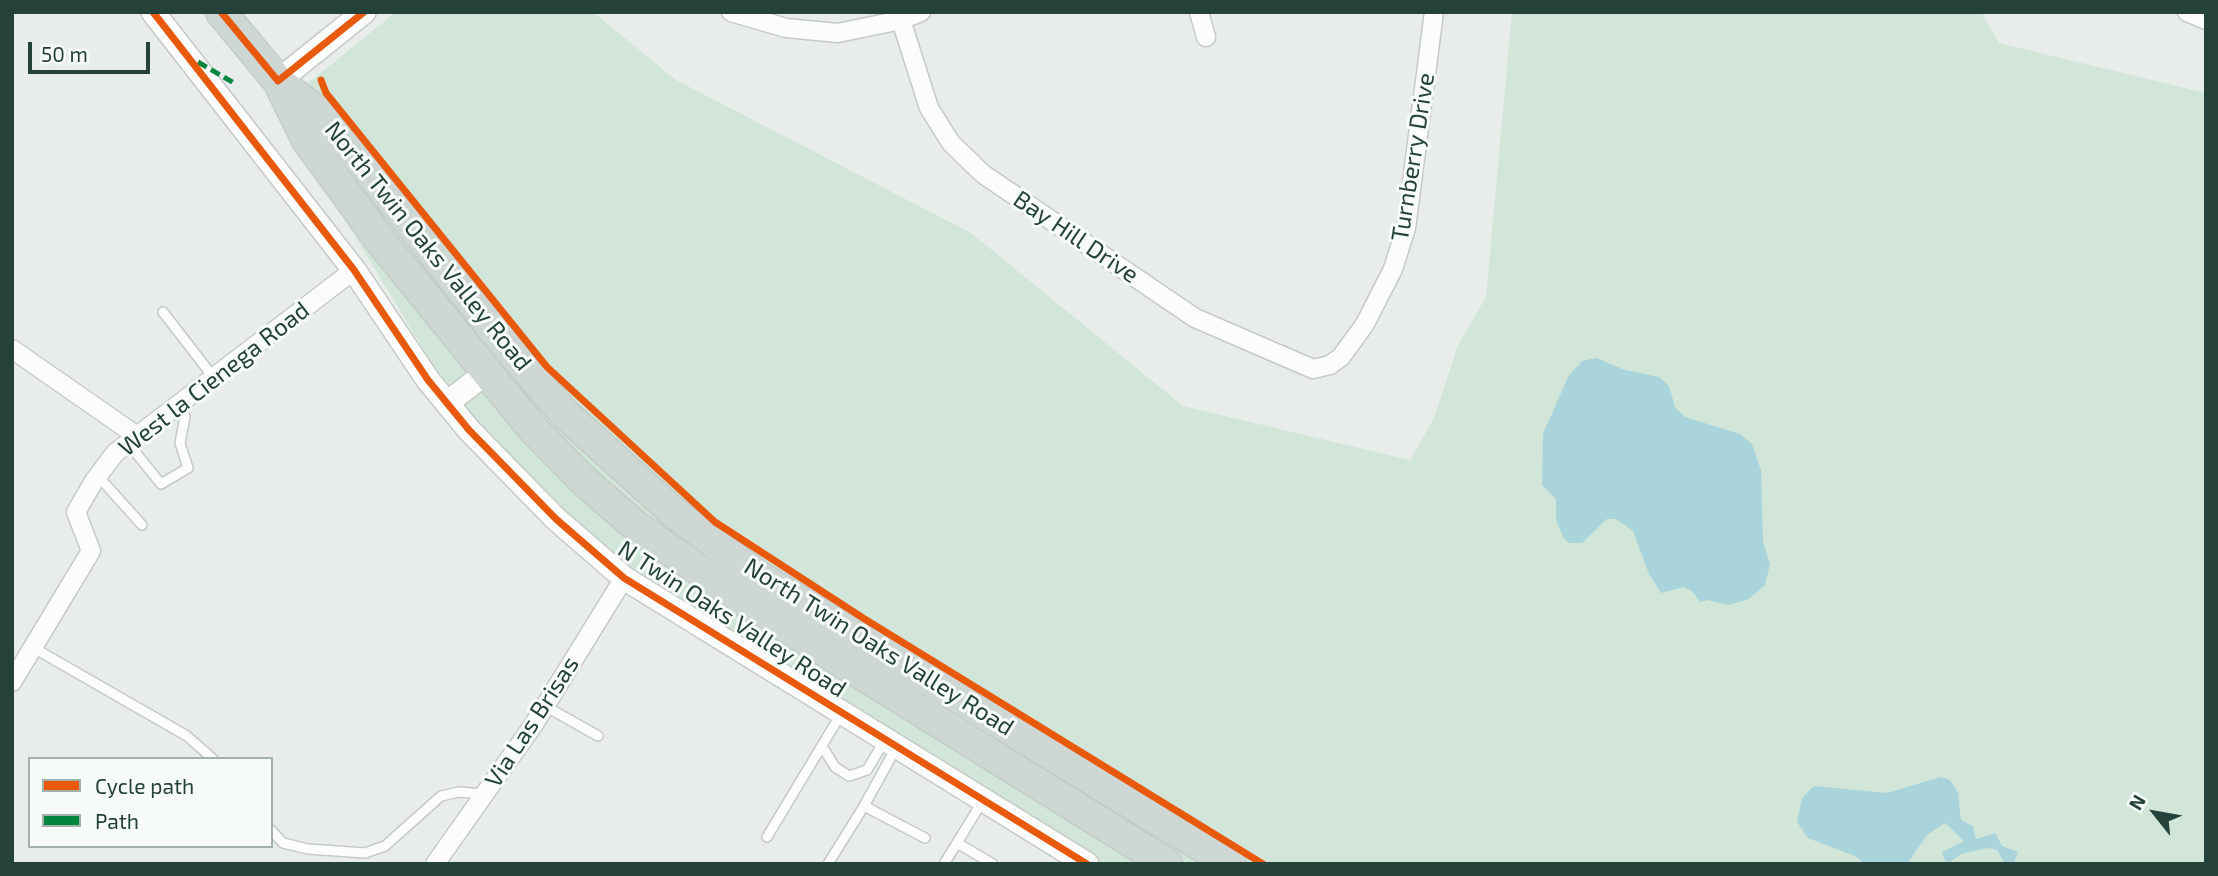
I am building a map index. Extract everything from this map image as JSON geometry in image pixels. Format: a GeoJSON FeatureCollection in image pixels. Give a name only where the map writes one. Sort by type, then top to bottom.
{"type":"FeatureCollection","features":[{"type":"Feature","properties":{"kind":"main road","name":"North Twin Oaks Valley Road"},"geometry":{"type":"LineString","coordinates":[[221,12],[278,81],[330,121],[457,284],[565,414],[671,510],[757,575],[1230,864]]}},
{"type":"Feature","properties":{"kind":"main road","name":"North Twin Oaks Valley Road"},"geometry":{"type":"LineString","coordinates":[[278,81],[307,140],[383,243],[533,429],[585,482],[637,527],[741,599],[1167,864]]}},
{"type":"Feature","properties":{"kind":"main road"},"geometry":{"type":"LineString","coordinates":[[457,284],[459,311],[484,342],[486,373],[501,372],[511,376],[552,420],[598,445]]}},
{"type":"Feature","properties":{"kind":"street","name":"N Twin Oaks Valley Road"},"geometry":{"type":"LineString","coordinates":[[153,12],[354,270],[447,403],[469,430],[556,519],[624,578],[983,800],[1072,860]]}},
{"type":"Feature","properties":{"kind":"street"},"geometry":{"type":"LineString","coordinates":[[278,81],[365,12]]}},
{"type":"Feature","properties":{"kind":"street"},"geometry":{"type":"LineString","coordinates":[[731,12],[786,28],[838,33],[901,20],[921,12]]}},
{"type":"Feature","properties":{"kind":"street"},"geometry":{"type":"LineString","coordinates":[[1199,12],[1206,37]]}},
{"type":"Feature","properties":{"kind":"street","name":"Turnberry Drive"},"geometry":{"type":"LineString","coordinates":[[1330,365],[1341,357],[1366,324],[1393,270],[1406,228],[1434,12]]}},
{"type":"Feature","properties":{"kind":"street"},"geometry":{"type":"LineString","coordinates":[[2187,12],[2206,20]]}},
{"type":"Feature","properties":{"kind":"street","name":"Bay Hill Drive"},"geometry":{"type":"LineString","coordinates":[[901,20],[929,108],[951,143],[983,174],[1195,318],[1313,369],[1330,365]]}},
{"type":"Feature","properties":{"kind":"street","name":"West la Cienega Road"},"geometry":{"type":"LineString","coordinates":[[12,682],[91,551],[76,512],[98,476],[132,440],[354,270]]}},
{"type":"Feature","properties":{"kind":"street"},"geometry":{"type":"LineString","coordinates":[[12,349],[132,440]]}},
{"type":"Feature","properties":{"kind":"street"},"geometry":{"type":"LineString","coordinates":[[447,403],[486,373]]}},
{"type":"Feature","properties":{"kind":"street","name":"Via Las Brisas"},"geometry":{"type":"LineString","coordinates":[[435,864],[545,706],[624,578]]}},
{"type":"Feature","properties":{"kind":"lane"},"geometry":{"type":"LineString","coordinates":[[163,312],[214,378]]}},
{"type":"Feature","properties":{"kind":"lane"},"geometry":{"type":"LineString","coordinates":[[132,440],[161,484],[188,468],[180,443],[185,417],[177,406]]}},
{"type":"Feature","properties":{"kind":"lane"},"geometry":{"type":"LineString","coordinates":[[98,476],[142,525]]}},
{"type":"Feature","properties":{"kind":"lane"},"geometry":{"type":"LineString","coordinates":[[32,647],[187,736],[211,757]]}},
{"type":"Feature","properties":{"kind":"lane"},"geometry":{"type":"LineString","coordinates":[[545,706],[598,736]]}},
{"type":"Feature","properties":{"kind":"lane"},"geometry":{"type":"LineString","coordinates":[[767,837],[841,713]]}},
{"type":"Feature","properties":{"kind":"lane"},"geometry":{"type":"LineString","coordinates":[[822,746],[835,767],[849,776],[867,770],[891,743]]}},
{"type":"Feature","properties":{"kind":"lane"},"geometry":{"type":"LineString","coordinates":[[828,864],[864,806],[891,743]]}},
{"type":"Feature","properties":{"kind":"lane"},"geometry":{"type":"LineString","coordinates":[[273,834],[276,839],[295,846],[365,853],[385,846],[441,796],[459,792],[485,794]]}},
{"type":"Feature","properties":{"kind":"lane"},"geometry":{"type":"LineString","coordinates":[[944,864],[983,800]]}},
{"type":"Feature","properties":{"kind":"lane"},"geometry":{"type":"LineString","coordinates":[[864,806],[925,838]]}},
{"type":"Feature","properties":{"kind":"lane"},"geometry":{"type":"LineString","coordinates":[[957,843],[993,864]]}},
{"type":"Feature","properties":{"kind":"green space"},"geometry":{"type":"Polygon","coordinates":[[[396,12],[593,12],[676,80],[971,233],[1183,406],[1410,460],[1434,418],[1458,345],[1486,297],[1512,12],[1981,12],[1999,43],[2206,93],[2206,864],[1069,864],[617,585],[462,413],[277,108],[396,12]]]}},
{"type":"Feature","properties":{"kind":"water"},"geometry":{"type":"Polygon","coordinates":[[[1596,358],[1625,370],[1659,377],[1669,386],[1675,407],[1685,417],[1740,434],[1752,444],[1761,470],[1763,542],[1770,564],[1765,585],[1749,599],[1729,605],[1707,600],[1700,602],[1693,592],[1684,587],[1661,593],[1649,574],[1633,531],[1616,519],[1607,519],[1582,543],[1569,543],[1563,537],[1556,519],[1556,499],[1542,485],[1543,434],[1568,377],[1582,361],[1596,358]]]}},
{"type":"Feature","properties":{"kind":"water"},"geometry":{"type":"Polygon","coordinates":[[[1941,777],[1950,780],[1958,792],[1961,820],[1973,826],[1976,839],[1995,833],[2002,846],[2018,852],[2014,863],[2005,864],[1997,850],[1987,848],[1961,854],[1950,862],[1945,861],[1942,852],[1964,841],[1945,823],[1927,835],[1907,864],[1865,864],[1855,856],[1808,838],[1797,822],[1802,798],[1814,786],[1887,793],[1941,777]]]}},
{"type":"Feature","properties":{"kind":"marked path"},"geometry":{"type":"LineString","coordinates":[[198,62],[234,83]]}},
{"type":"Feature","properties":{"kind":"cycle path"},"geometry":{"type":"LineString","coordinates":[[153,12],[354,270],[428,380],[469,430],[556,519],[624,578],[1087,864]]}},
{"type":"Feature","properties":{"kind":"cycle path"},"geometry":{"type":"LineString","coordinates":[[221,12],[278,81],[364,12]]}},
{"type":"Feature","properties":{"kind":"cycle path"},"geometry":{"type":"LineString","coordinates":[[321,80],[326,93],[547,367],[715,522],[863,618],[1263,864]]}}]}
